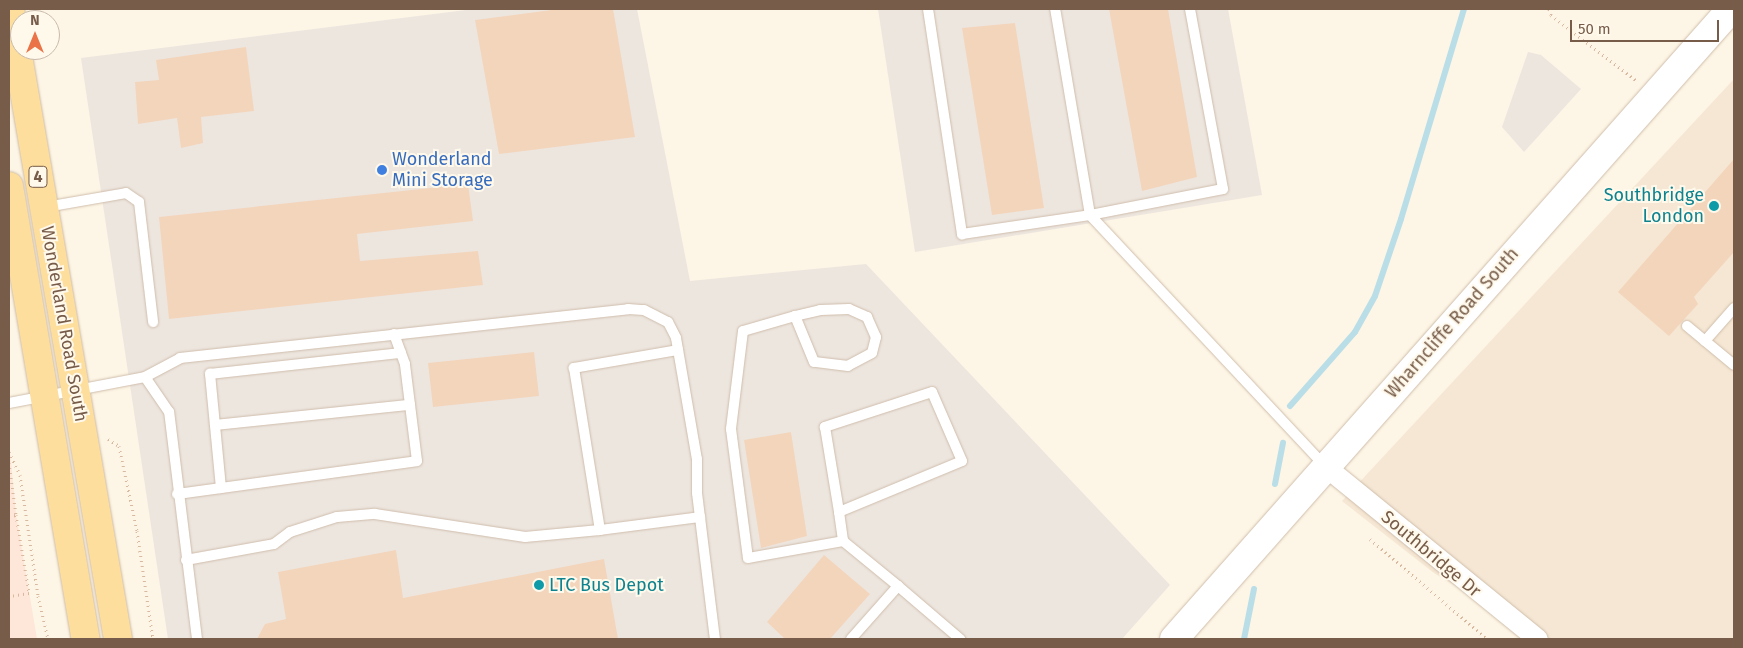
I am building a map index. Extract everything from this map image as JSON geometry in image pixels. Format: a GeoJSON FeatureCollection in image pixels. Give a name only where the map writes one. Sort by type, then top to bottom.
{"type":"FeatureCollection","features":[{"type":"Feature","properties":{"kind":"main road","name":"Wonderland Road South"},"geometry":{"type":"LineString","coordinates":[[10,9],[118,639]]}},
{"type":"Feature","properties":{"kind":"main road","name":"Wharncliffe Road South"},"geometry":{"type":"LineString","coordinates":[[1174,639],[1653,93],[1731,9]]}},
{"type":"Feature","properties":{"kind":"main road","name":"Wonderland Road South"},"geometry":{"type":"LineString","coordinates":[[9,186],[86,639]]}},
{"type":"Feature","properties":{"kind":"street","name":"Southbridge Dr"},"geometry":{"type":"LineString","coordinates":[[1326,467],[1538,639]]}},
{"type":"Feature","properties":{"kind":"lane"},"geometry":{"type":"LineString","coordinates":[[928,9],[962,234],[1090,215],[1223,189],[1190,9]]}},
{"type":"Feature","properties":{"kind":"lane"},"geometry":{"type":"LineString","coordinates":[[1055,9],[1090,215],[1326,467]]}},
{"type":"Feature","properties":{"kind":"lane"},"geometry":{"type":"LineString","coordinates":[[43,208],[126,193],[139,202],[153,322]]}},
{"type":"Feature","properties":{"kind":"lane"},"geometry":{"type":"LineString","coordinates":[[1705,341],[1734,308]]}},
{"type":"Feature","properties":{"kind":"lane"},"geometry":{"type":"LineString","coordinates":[[9,403],[145,377],[180,358],[628,309],[644,310],[668,322],[678,350],[697,460],[700,517],[715,639]]}},
{"type":"Feature","properties":{"kind":"lane"},"geometry":{"type":"LineString","coordinates":[[795,316],[814,362],[848,366],[872,353],[876,337],[867,317],[849,310],[820,310],[795,316],[743,331],[731,429],[748,558],[843,540]]}},
{"type":"Feature","properties":{"kind":"lane"},"geometry":{"type":"LineString","coordinates":[[1687,326],[1734,365]]}},
{"type":"Feature","properties":{"kind":"lane"},"geometry":{"type":"LineString","coordinates":[[177,494],[417,462],[401,353],[394,334]]}},
{"type":"Feature","properties":{"kind":"lane"},"geometry":{"type":"LineString","coordinates":[[600,530],[574,368],[678,350]]}},
{"type":"Feature","properties":{"kind":"lane"},"geometry":{"type":"LineString","coordinates":[[221,488],[210,374],[401,353]]}},
{"type":"Feature","properties":{"kind":"lane"},"geometry":{"type":"LineString","coordinates":[[145,377],[169,412],[177,494],[197,639]]}},
{"type":"Feature","properties":{"kind":"lane"},"geometry":{"type":"LineString","coordinates":[[839,512],[962,462],[932,392],[825,427],[843,540],[960,639]]}},
{"type":"Feature","properties":{"kind":"lane"},"geometry":{"type":"LineString","coordinates":[[215,425],[410,405]]}},
{"type":"Feature","properties":{"kind":"lane"},"geometry":{"type":"LineString","coordinates":[[186,560],[274,544],[290,532],[337,517],[375,514],[525,537],[600,530],[700,517]]}},
{"type":"Feature","properties":{"kind":"lane"},"geometry":{"type":"LineString","coordinates":[[851,639],[898,586]]}},
{"type":"Feature","properties":{"kind":"path"},"geometry":{"type":"LineString","coordinates":[[1549,9],[1552,14],[1653,93]]}},
{"type":"Feature","properties":{"kind":"path"},"geometry":{"type":"LineString","coordinates":[[104,436],[119,446],[137,531],[153,639]]}},
{"type":"Feature","properties":{"kind":"path"},"geometry":{"type":"LineString","coordinates":[[9,452],[20,475],[38,596],[48,639]]}},
{"type":"Feature","properties":{"kind":"path"},"geometry":{"type":"LineString","coordinates":[[9,462],[29,592],[9,596]]}},
{"type":"Feature","properties":{"kind":"path"},"geometry":{"type":"LineString","coordinates":[[9,516],[16,515]]}},
{"type":"Feature","properties":{"kind":"path"},"geometry":{"type":"LineString","coordinates":[[1370,539],[1487,639]]}},
{"type":"Feature","properties":{"kind":"shaded area"},"geometry":{"type":"Polygon","coordinates":[[[474,9],[637,9],[690,281],[866,264],[1170,585],[1122,639],[168,639],[81,58],[474,9]]]}},
{"type":"Feature","properties":{"kind":"shaded area"},"geometry":{"type":"Polygon","coordinates":[[[878,9],[1228,9],[1262,195],[915,252],[878,9]]]}},
{"type":"Feature","properties":{"kind":"shaded area"},"geometry":{"type":"Polygon","coordinates":[[[1528,52],[1541,55],[1581,89],[1524,152],[1502,127],[1528,52]]]}},
{"type":"Feature","properties":{"kind":"shaded area"},"geometry":{"type":"Polygon","coordinates":[[[1734,79],[1734,639],[1544,639],[1434,573],[1342,501],[1734,79]]]}},
{"type":"Feature","properties":{"kind":"shaded area"},"geometry":{"type":"Polygon","coordinates":[[[9,440],[16,515],[37,639],[9,639],[9,440]]]}},
{"type":"Feature","properties":{"kind":"building"},"geometry":{"type":"Polygon","coordinates":[[[559,9],[613,9],[635,137],[499,154],[475,20],[559,9]]]}},
{"type":"Feature","properties":{"kind":"building"},"geometry":{"type":"Polygon","coordinates":[[[1109,9],[1168,9],[1197,177],[1142,191],[1109,9]]]}},
{"type":"Feature","properties":{"kind":"building"},"geometry":{"type":"Polygon","coordinates":[[[1015,23],[1044,208],[992,215],[962,28],[1015,23]]]}},
{"type":"Feature","properties":{"kind":"building"},"geometry":{"type":"Polygon","coordinates":[[[246,47],[254,111],[201,117],[203,143],[181,148],[177,118],[138,124],[135,82],[159,80],[156,60],[246,47]]]}},
{"type":"Feature","properties":{"kind":"building","name":"Southbridge London"},"geometry":{"type":"Polygon","coordinates":[[[1734,159],[1734,252],[1694,297],[1698,304],[1669,336],[1618,292],[1734,159]]]}},
{"type":"Feature","properties":{"kind":"building"},"geometry":{"type":"Polygon","coordinates":[[[468,184],[473,221],[357,234],[360,261],[478,251],[483,285],[169,319],[159,217],[468,184]]]}},
{"type":"Feature","properties":{"kind":"building"},"geometry":{"type":"Polygon","coordinates":[[[534,352],[539,396],[433,407],[428,363],[534,352]]]}},
{"type":"Feature","properties":{"kind":"building"},"geometry":{"type":"Polygon","coordinates":[[[791,432],[807,536],[761,548],[744,440],[791,432]]]}},
{"type":"Feature","properties":{"kind":"building","name":"LTC Bus Depot"},"geometry":{"type":"Polygon","coordinates":[[[396,550],[403,598],[604,559],[618,639],[257,639],[265,624],[286,619],[278,572],[396,550]]]}},
{"type":"Feature","properties":{"kind":"building"},"geometry":{"type":"Polygon","coordinates":[[[824,555],[870,594],[830,639],[785,639],[767,622],[824,555]]]}},
{"type":"Feature","properties":{"kind":"waterway"},"geometry":{"type":"LineString","coordinates":[[1290,406],[1355,332],[1375,296],[1401,219],[1464,9]]}},
{"type":"Feature","properties":{"kind":"waterway"},"geometry":{"type":"LineString","coordinates":[[1275,484],[1283,443]]}},
{"type":"Feature","properties":{"kind":"waterway"},"geometry":{"type":"LineString","coordinates":[[1244,639],[1254,589]]}},
{"type":"Feature","properties":{"kind":"place","name":"Wonderland Mini Storage"},"geometry":{"type":"Point","coordinates":[382,170]}},
{"type":"Feature","properties":{"kind":"place","name":"Southbridge London"},"geometry":{"type":"Point","coordinates":[1714,206]}},
{"type":"Feature","properties":{"kind":"place","name":"LTC Bus Depot"},"geometry":{"type":"Point","coordinates":[539,585]}}]}
